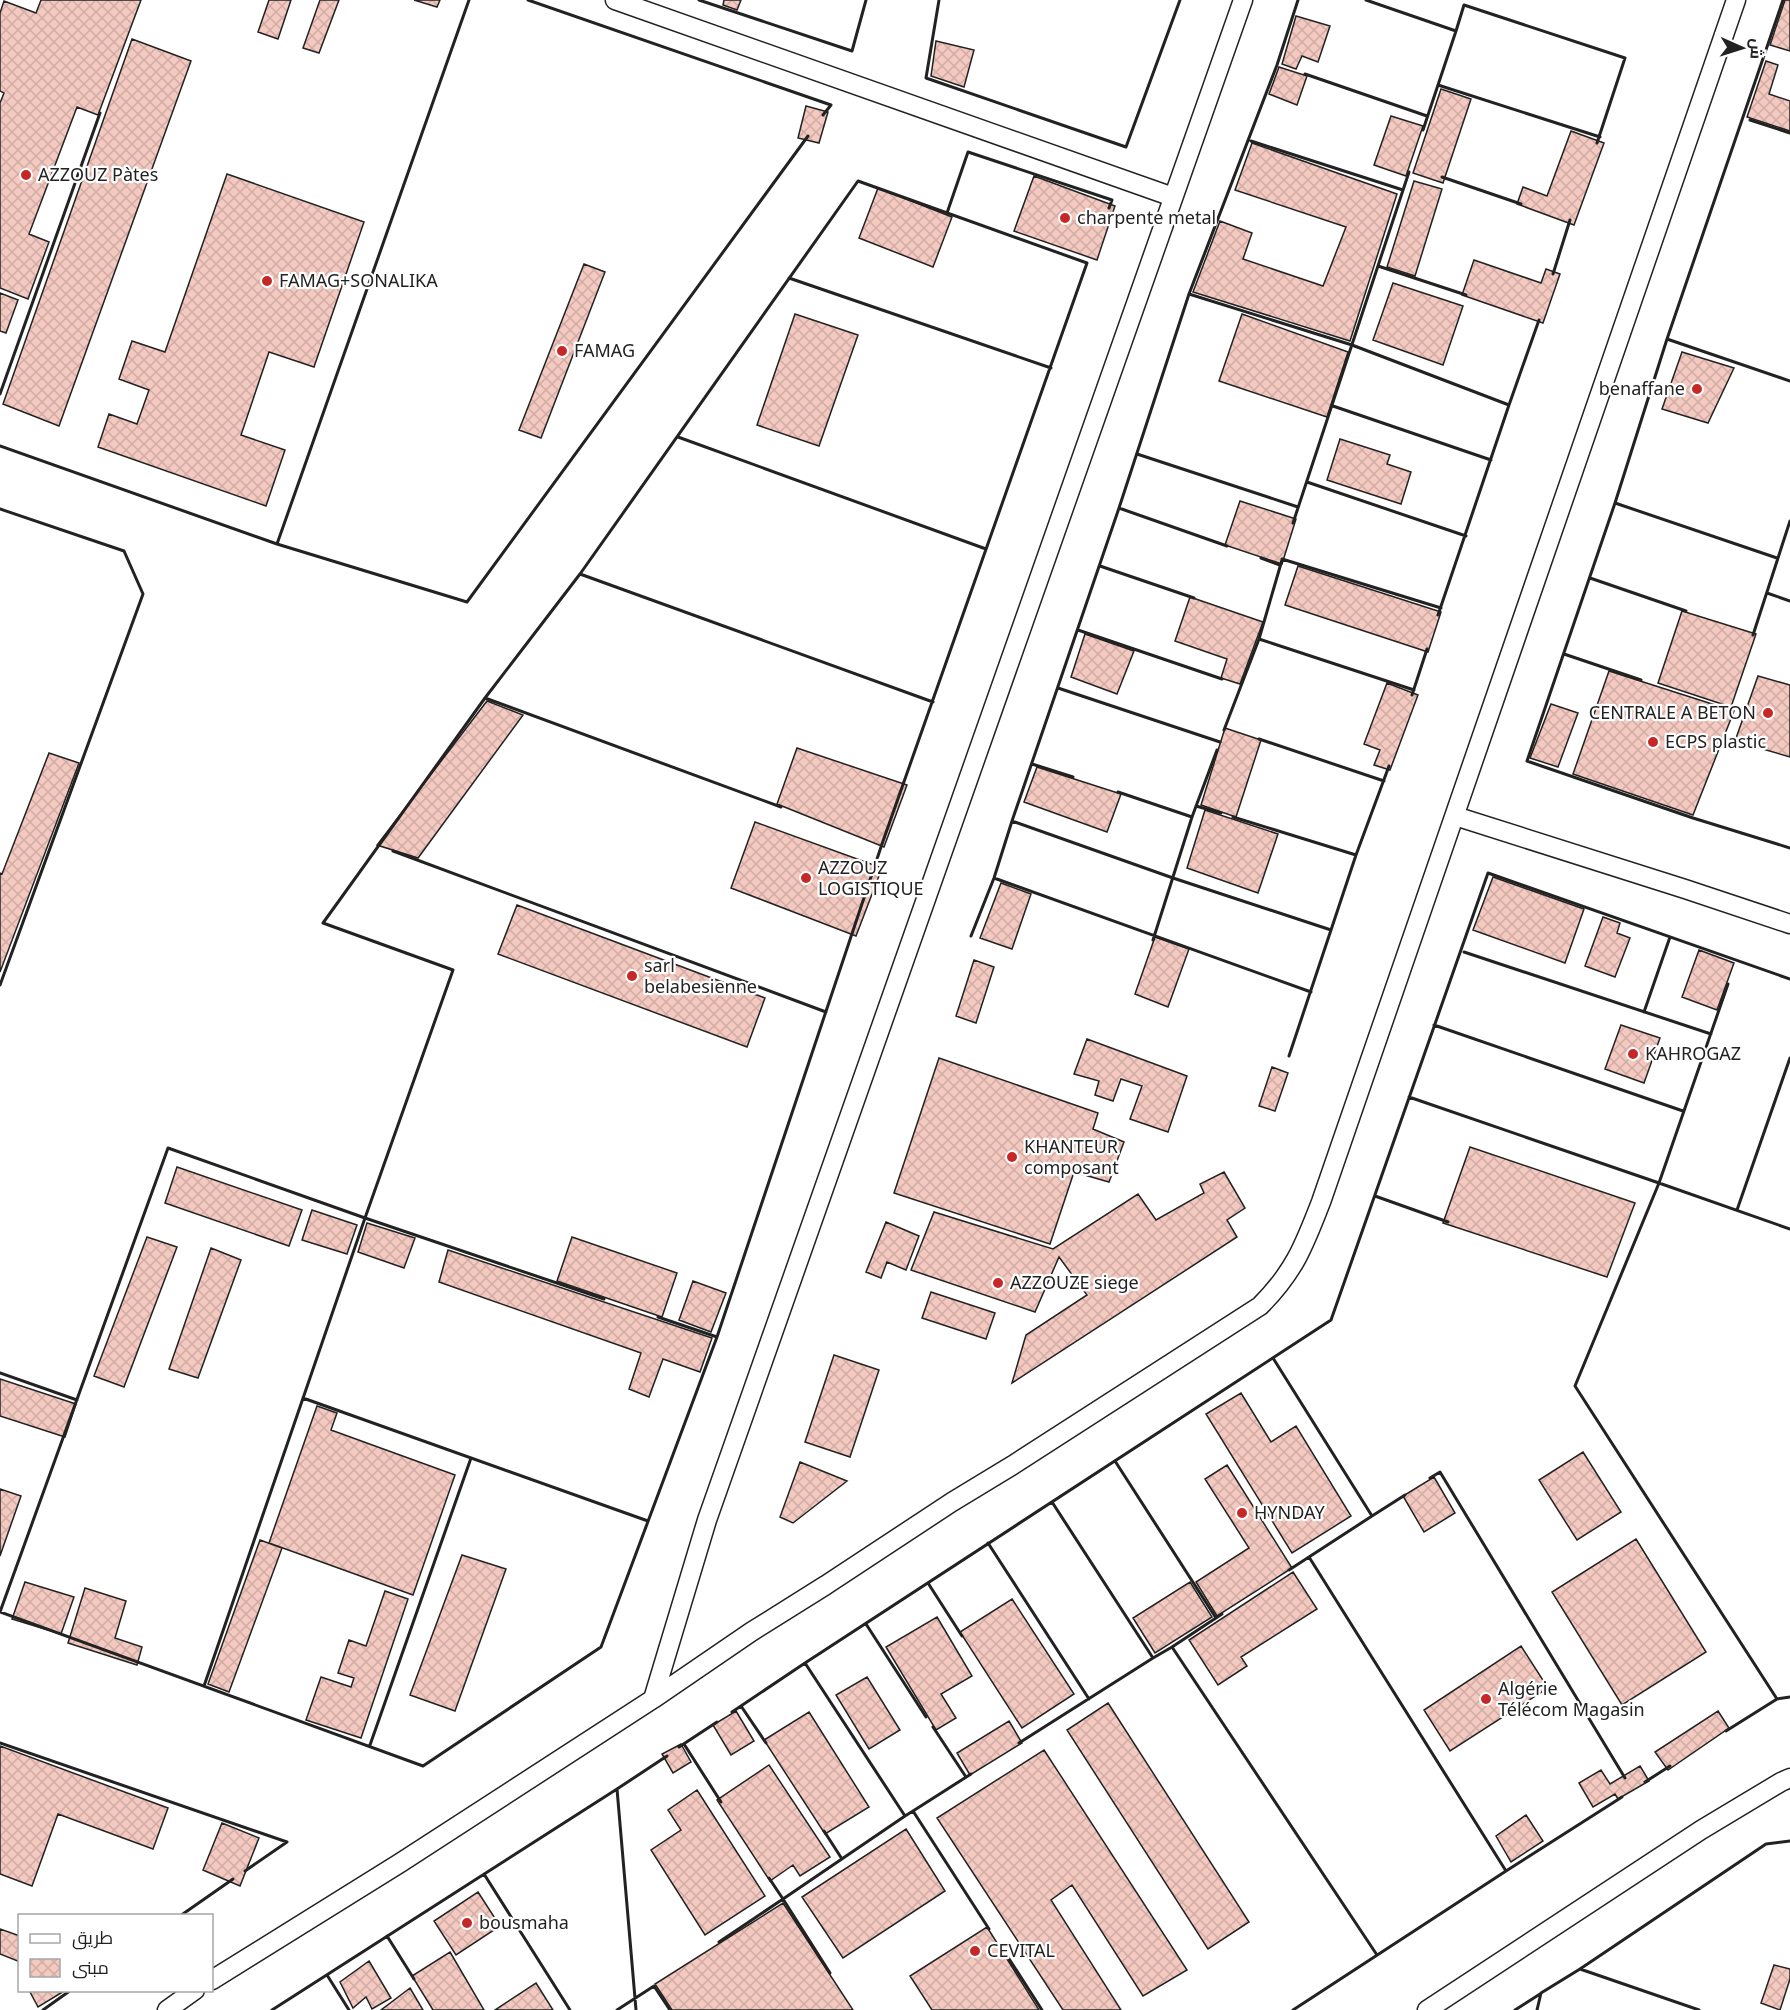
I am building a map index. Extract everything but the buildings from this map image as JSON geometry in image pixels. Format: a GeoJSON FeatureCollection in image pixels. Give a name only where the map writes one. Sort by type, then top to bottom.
{"type":"FeatureCollection","features":[{"type":"Feature","properties":{"kind":"street"},"geometry":{"type":"LineString","coordinates":[[615,0],[1173,197]]}},
{"type":"Feature","properties":{"kind":"street"},"geometry":{"type":"LineString","coordinates":[[653,1699],[707,1520],[1243,0]]}},
{"type":"Feature","properties":{"kind":"street"},"geometry":{"type":"LineString","coordinates":[[213,1979],[400,1863],[653,1699],[751,1632],[1260,1306],[1279,1287],[1295,1263],[1321,1202],[1736,0]]}},
{"type":"Feature","properties":{"kind":"street"},"geometry":{"type":"LineString","coordinates":[[1455,816],[1790,924]]}},
{"type":"Feature","properties":{"kind":"street"},"geometry":{"type":"LineString","coordinates":[[1427,2010],[1701,1830],[1790,1778]]}},
{"type":"Feature","properties":{"kind":"street"},"geometry":{"type":"LineString","coordinates":[[167,2010],[192,1992]]}},
{"type":"Feature","properties":{"kind":"wall"},"geometry":{"type":"LineString","coordinates":[[0,446],[277,544],[469,0]]}},
{"type":"Feature","properties":{"kind":"wall"},"geometry":{"type":"LineString","coordinates":[[528,0],[831,105],[823,115]]}},
{"type":"Feature","properties":{"kind":"wall"},"geometry":{"type":"LineString","coordinates":[[699,0],[852,51],[866,0]]}},
{"type":"Feature","properties":{"kind":"wall"},"geometry":{"type":"LineString","coordinates":[[939,0],[926,78],[1126,147],[1180,0]]}},
{"type":"Feature","properties":{"kind":"wall"},"geometry":{"type":"LineString","coordinates":[[971,936],[994,878],[1189,294],[1277,65],[1298,0]]}},
{"type":"Feature","properties":{"kind":"wall"},"geometry":{"type":"LineString","coordinates":[[1366,0],[1456,31],[1464,5],[1625,58],[1597,143]]}},
{"type":"Feature","properties":{"kind":"wall"},"geometry":{"type":"LineString","coordinates":[[1783,0],[1667,339],[1615,503],[1527,761],[1693,818],[1790,848]]}},
{"type":"Feature","properties":{"kind":"wall"},"geometry":{"type":"LineString","coordinates":[[1423,130],[1456,31]]}},
{"type":"Feature","properties":{"kind":"wall"},"geometry":{"type":"LineString","coordinates":[[1305,74],[1427,116]]}},
{"type":"Feature","properties":{"kind":"wall"},"geometry":{"type":"LineString","coordinates":[[1438,85],[1600,137]]}},
{"type":"Feature","properties":{"kind":"wall"},"geometry":{"type":"LineString","coordinates":[[0,394],[100,113]]}},
{"type":"Feature","properties":{"kind":"wall"},"geometry":{"type":"LineString","coordinates":[[1750,120],[1790,133]]}},
{"type":"Feature","properties":{"kind":"wall"},"geometry":{"type":"LineString","coordinates":[[277,544],[467,602],[808,136]]}},
{"type":"Feature","properties":{"kind":"wall"},"geometry":{"type":"LineString","coordinates":[[1251,141],[1403,190]]}},
{"type":"Feature","properties":{"kind":"wall"},"geometry":{"type":"LineString","coordinates":[[947,213],[968,152],[1112,200],[1109,208]]}},
{"type":"Feature","properties":{"kind":"wall"},"geometry":{"type":"LineString","coordinates":[[1293,523],[1409,172]]}},
{"type":"Feature","properties":{"kind":"wall"},"geometry":{"type":"LineString","coordinates":[[1442,177],[1521,204]]}},
{"type":"Feature","properties":{"kind":"wall"},"geometry":{"type":"LineString","coordinates":[[858,181],[1087,263],[882,844],[717,1337],[601,1647],[423,1766],[0,1612],[168,1148],[365,1218],[453,970],[323,923],[485,698],[580,574],[858,181]]}},
{"type":"Feature","properties":{"kind":"wall"},"geometry":{"type":"LineString","coordinates":[[1553,274],[1570,220]]}},
{"type":"Feature","properties":{"kind":"wall"},"geometry":{"type":"LineString","coordinates":[[1378,266],[1466,295]]}},
{"type":"Feature","properties":{"kind":"wall"},"geometry":{"type":"LineString","coordinates":[[789,278],[1051,368]]}},
{"type":"Feature","properties":{"kind":"wall"},"geometry":{"type":"LineString","coordinates":[[1189,294],[1352,345],[1509,405]]}},
{"type":"Feature","properties":{"kind":"wall"},"geometry":{"type":"LineString","coordinates":[[1438,615],[1539,320]]}},
{"type":"Feature","properties":{"kind":"wall"},"geometry":{"type":"LineString","coordinates":[[1667,339],[1790,381]]}},
{"type":"Feature","properties":{"kind":"wall"},"geometry":{"type":"LineString","coordinates":[[1333,406],[1491,460]]}},
{"type":"Feature","properties":{"kind":"wall"},"geometry":{"type":"LineString","coordinates":[[678,437],[986,549]]}},
{"type":"Feature","properties":{"kind":"wall"},"geometry":{"type":"LineString","coordinates":[[1137,454],[1298,507]]}},
{"type":"Feature","properties":{"kind":"wall"},"geometry":{"type":"LineString","coordinates":[[1307,482],[1466,536]]}},
{"type":"Feature","properties":{"kind":"wall"},"geometry":{"type":"LineString","coordinates":[[1615,503],[1777,558]]}},
{"type":"Feature","properties":{"kind":"wall"},"geometry":{"type":"LineString","coordinates":[[1119,508],[1227,546]]}},
{"type":"Feature","properties":{"kind":"wall"},"geometry":{"type":"LineString","coordinates":[[0,509],[124,551],[143,594],[0,985]]}},
{"type":"Feature","properties":{"kind":"wall"},"geometry":{"type":"LineString","coordinates":[[1753,635],[1790,521]]}},
{"type":"Feature","properties":{"kind":"wall"},"geometry":{"type":"LineString","coordinates":[[1261,558],[1280,565]]}},
{"type":"Feature","properties":{"kind":"wall"},"geometry":{"type":"LineString","coordinates":[[1282,559],[1441,608]]}},
{"type":"Feature","properties":{"kind":"wall"},"geometry":{"type":"LineString","coordinates":[[1224,730],[1259,639],[1282,560]]}},
{"type":"Feature","properties":{"kind":"wall"},"geometry":{"type":"LineString","coordinates":[[1100,566],[1194,598]]}},
{"type":"Feature","properties":{"kind":"wall"},"geometry":{"type":"LineString","coordinates":[[580,574],[933,702]]}},
{"type":"Feature","properties":{"kind":"wall"},"geometry":{"type":"LineString","coordinates":[[1590,578],[1686,611]]}},
{"type":"Feature","properties":{"kind":"wall"},"geometry":{"type":"LineString","coordinates":[[1767,593],[1790,601]]}},
{"type":"Feature","properties":{"kind":"wall"},"geometry":{"type":"LineString","coordinates":[[1078,630],[1222,679]]}},
{"type":"Feature","properties":{"kind":"wall"},"geometry":{"type":"LineString","coordinates":[[1259,639],[1414,690]]}},
{"type":"Feature","properties":{"kind":"wall"},"geometry":{"type":"LineString","coordinates":[[1412,695],[1427,649]]}},
{"type":"Feature","properties":{"kind":"wall"},"geometry":{"type":"LineString","coordinates":[[1564,654],[1641,680]]}},
{"type":"Feature","properties":{"kind":"wall"},"geometry":{"type":"LineString","coordinates":[[1058,688],[1220,742]]}},
{"type":"Feature","properties":{"kind":"wall"},"geometry":{"type":"LineString","coordinates":[[485,698],[781,807]]}},
{"type":"Feature","properties":{"kind":"wall"},"geometry":{"type":"LineString","coordinates":[[1259,739],[1384,781]]}},
{"type":"Feature","properties":{"kind":"wall"},"geometry":{"type":"LineString","coordinates":[[1153,940],[1192,817],[1217,750]]}},
{"type":"Feature","properties":{"kind":"wall"},"geometry":{"type":"LineString","coordinates":[[1032,764],[1073,777]]}},
{"type":"Feature","properties":{"kind":"wall"},"geometry":{"type":"LineString","coordinates":[[1289,1056],[1356,855],[1389,766]]}},
{"type":"Feature","properties":{"kind":"wall"},"geometry":{"type":"LineString","coordinates":[[1118,792],[1192,817]]}},
{"type":"Feature","properties":{"kind":"wall"},"geometry":{"type":"LineString","coordinates":[[1196,806],[1221,813]]}},
{"type":"Feature","properties":{"kind":"wall"},"geometry":{"type":"LineString","coordinates":[[1233,817],[1356,855]]}},
{"type":"Feature","properties":{"kind":"wall"},"geometry":{"type":"LineString","coordinates":[[1012,821],[1173,878],[1331,930]]}},
{"type":"Feature","properties":{"kind":"wall"},"geometry":{"type":"LineString","coordinates":[[393,851],[826,1012]]}},
{"type":"Feature","properties":{"kind":"wall"},"geometry":{"type":"LineString","coordinates":[[805,1663],[1331,1320],[1488,873],[1790,979]]}},
{"type":"Feature","properties":{"kind":"wall"},"geometry":{"type":"LineString","coordinates":[[994,878],[1311,992]]}},
{"type":"Feature","properties":{"kind":"wall"},"geometry":{"type":"LineString","coordinates":[[1644,1012],[1670,937]]}},
{"type":"Feature","properties":{"kind":"wall"},"geometry":{"type":"LineString","coordinates":[[1464,952],[1711,1034]]}},
{"type":"Feature","properties":{"kind":"wall"},"geometry":{"type":"LineString","coordinates":[[1409,1097],[1659,1183],[1728,984]]}},
{"type":"Feature","properties":{"kind":"wall"},"geometry":{"type":"LineString","coordinates":[[1434,1025],[1683,1111]]}},
{"type":"Feature","properties":{"kind":"wall"},"geometry":{"type":"LineString","coordinates":[[1737,1210],[1790,1058]]}},
{"type":"Feature","properties":{"kind":"wall"},"geometry":{"type":"LineString","coordinates":[[1790,1229],[1659,1183],[1575,1386],[1777,1699],[1790,1697]]}},
{"type":"Feature","properties":{"kind":"wall"},"geometry":{"type":"LineString","coordinates":[[1375,1196],[1448,1222]]}},
{"type":"Feature","properties":{"kind":"wall"},"geometry":{"type":"LineString","coordinates":[[204,1686],[365,1218],[604,1299]]}},
{"type":"Feature","properties":{"kind":"wall"},"geometry":{"type":"LineString","coordinates":[[658,1317],[717,1337]]}},
{"type":"Feature","properties":{"kind":"wall"},"geometry":{"type":"LineString","coordinates":[[1273,1358],[1372,1516],[1289,1570]]}},
{"type":"Feature","properties":{"kind":"wall"},"geometry":{"type":"LineString","coordinates":[[0,1373],[77,1400]]}},
{"type":"Feature","properties":{"kind":"wall"},"geometry":{"type":"LineString","coordinates":[[303,1398],[648,1521]]}},
{"type":"Feature","properties":{"kind":"wall"},"geometry":{"type":"LineString","coordinates":[[370,1745],[471,1458]]}},
{"type":"Feature","properties":{"kind":"wall"},"geometry":{"type":"LineString","coordinates":[[1115,1461],[1216,1618]]}},
{"type":"Feature","properties":{"kind":"wall"},"geometry":{"type":"LineString","coordinates":[[1430,1478],[1440,1472],[1625,1778]]}},
{"type":"Feature","properties":{"kind":"wall"},"geometry":{"type":"LineString","coordinates":[[1372,1516],[1405,1495]]}},
{"type":"Feature","properties":{"kind":"wall"},"geometry":{"type":"LineString","coordinates":[[1052,1502],[1153,1658],[1172,1647],[1377,1955]]}},
{"type":"Feature","properties":{"kind":"wall"},"geometry":{"type":"LineString","coordinates":[[988,1543],[1089,1699]]}},
{"type":"Feature","properties":{"kind":"wall"},"geometry":{"type":"LineString","coordinates":[[1293,2010],[1506,1871],[1309,1557]]}},
{"type":"Feature","properties":{"kind":"wall"},"geometry":{"type":"LineString","coordinates":[[928,1583],[962,1636]]}},
{"type":"Feature","properties":{"kind":"wall"},"geometry":{"type":"LineString","coordinates":[[1172,1647],[1222,1614]]}},
{"type":"Feature","properties":{"kind":"wall"},"geometry":{"type":"LineString","coordinates":[[866,1624],[926,1717]]}},
{"type":"Feature","properties":{"kind":"wall"},"geometry":{"type":"LineString","coordinates":[[1019,1743],[1153,1658]]}},
{"type":"Feature","properties":{"kind":"wall"},"geometry":{"type":"LineString","coordinates":[[732,1712],[805,1663],[905,1816],[913,1811],[989,1929]]}},
{"type":"Feature","properties":{"kind":"wall"},"geometry":{"type":"LineString","coordinates":[[1726,1731],[1777,1699]]}},
{"type":"Feature","properties":{"kind":"wall"},"geometry":{"type":"LineString","coordinates":[[741,1706],[766,1743]]}},
{"type":"Feature","properties":{"kind":"wall"},"geometry":{"type":"LineString","coordinates":[[679,1747],[717,1722]]}},
{"type":"Feature","properties":{"kind":"wall"},"geometry":{"type":"LineString","coordinates":[[933,1727],[966,1777]]}},
{"type":"Feature","properties":{"kind":"wall"},"geometry":{"type":"LineString","coordinates":[[0,1743],[287,1842],[245,1871]]}},
{"type":"Feature","properties":{"kind":"wall"},"geometry":{"type":"LineString","coordinates":[[684,1744],[721,1802]]}},
{"type":"Feature","properties":{"kind":"wall"},"geometry":{"type":"LineString","coordinates":[[617,1789],[667,1756]]}},
{"type":"Feature","properties":{"kind":"wall"},"geometry":{"type":"LineString","coordinates":[[1645,1782],[1670,1766]]}},
{"type":"Feature","properties":{"kind":"wall"},"geometry":{"type":"LineString","coordinates":[[913,1811],[971,1774]]}},
{"type":"Feature","properties":{"kind":"wall"},"geometry":{"type":"LineString","coordinates":[[272,2010],[617,1789],[636,2010]]}},
{"type":"Feature","properties":{"kind":"wall"},"geometry":{"type":"LineString","coordinates":[[1506,1871],[1622,1797]]}},
{"type":"Feature","properties":{"kind":"wall"},"geometry":{"type":"LineString","coordinates":[[769,1878],[783,1899],[905,1816]]}},
{"type":"Feature","properties":{"kind":"wall"},"geometry":{"type":"LineString","coordinates":[[824,1831],[842,1859]]}},
{"type":"Feature","properties":{"kind":"wall"},"geometry":{"type":"LineString","coordinates":[[1580,1969],[1766,1844],[1790,1841]]}},
{"type":"Feature","properties":{"kind":"wall"},"geometry":{"type":"LineString","coordinates":[[484,1874],[570,2010]]}},
{"type":"Feature","properties":{"kind":"wall"},"geometry":{"type":"LineString","coordinates":[[183,1914],[233,1879]]}},
{"type":"Feature","properties":{"kind":"wall"},"geometry":{"type":"LineString","coordinates":[[719,1942],[783,1899],[830,1973]]}},
{"type":"Feature","properties":{"kind":"wall"},"geometry":{"type":"LineString","coordinates":[[387,1936],[414,1979]]}},
{"type":"Feature","properties":{"kind":"wall"},"geometry":{"type":"LineString","coordinates":[[1004,1951],[1042,2010]]}},
{"type":"Feature","properties":{"kind":"wall"},"geometry":{"type":"LineString","coordinates":[[1537,2010],[1541,1993],[1580,1969],[1699,2010]]}},
{"type":"Feature","properties":{"kind":"wall"},"geometry":{"type":"LineString","coordinates":[[327,1975],[349,2010]]}},
{"type":"Feature","properties":{"kind":"wall"},"geometry":{"type":"LineString","coordinates":[[617,2010],[654,1986],[670,2010]]}},
{"type":"Feature","properties":{"kind":"wall"},"geometry":{"type":"LineString","coordinates":[[43,2010],[68,1992]]}},
{"type":"Feature","properties":{"kind":"wall"},"geometry":{"type":"LineString","coordinates":[[1515,2010],[1540,1994]]}},
{"type":"Feature","properties":{"kind":"place","name":"AZZOUZ Pàtes"},"geometry":{"type":"Point","coordinates":[26,175]}},
{"type":"Feature","properties":{"kind":"place","name":"charpente metal"},"geometry":{"type":"Point","coordinates":[1065,218]}},
{"type":"Feature","properties":{"kind":"place","name":"FAMAG+SONALIKA"},"geometry":{"type":"Point","coordinates":[267,281]}},
{"type":"Feature","properties":{"kind":"place","name":"FAMAG"},"geometry":{"type":"Point","coordinates":[562,351]}},
{"type":"Feature","properties":{"kind":"place","name":"benaffane"},"geometry":{"type":"Point","coordinates":[1697,389]}},
{"type":"Feature","properties":{"kind":"place","name":"CENTRALE A BETON"},"geometry":{"type":"Point","coordinates":[1768,713]}},
{"type":"Feature","properties":{"kind":"place","name":"ECPS plastic"},"geometry":{"type":"Point","coordinates":[1653,742]}},
{"type":"Feature","properties":{"kind":"place","name":"AZZOUZ LOGISTIQUE"},"geometry":{"type":"Point","coordinates":[806,878]}},
{"type":"Feature","properties":{"kind":"place","name":"sarl belabesienne"},"geometry":{"type":"Point","coordinates":[632,976]}},
{"type":"Feature","properties":{"kind":"place","name":"KAHROGAZ"},"geometry":{"type":"Point","coordinates":[1633,1054]}},
{"type":"Feature","properties":{"kind":"place","name":"KHANTEUR composant"},"geometry":{"type":"Point","coordinates":[1012,1157]}},
{"type":"Feature","properties":{"kind":"place","name":"AZZOUZE siege"},"geometry":{"type":"Point","coordinates":[998,1283]}},
{"type":"Feature","properties":{"kind":"place","name":"HYNDAY"},"geometry":{"type":"Point","coordinates":[1242,1513]}},
{"type":"Feature","properties":{"kind":"place","name":"Algérie Télécom Magasin"},"geometry":{"type":"Point","coordinates":[1486,1699]}},
{"type":"Feature","properties":{"kind":"place","name":"bousmaha"},"geometry":{"type":"Point","coordinates":[467,1923]}},
{"type":"Feature","properties":{"kind":"place","name":"CEVITAL"},"geometry":{"type":"Point","coordinates":[975,1951]}}]}
